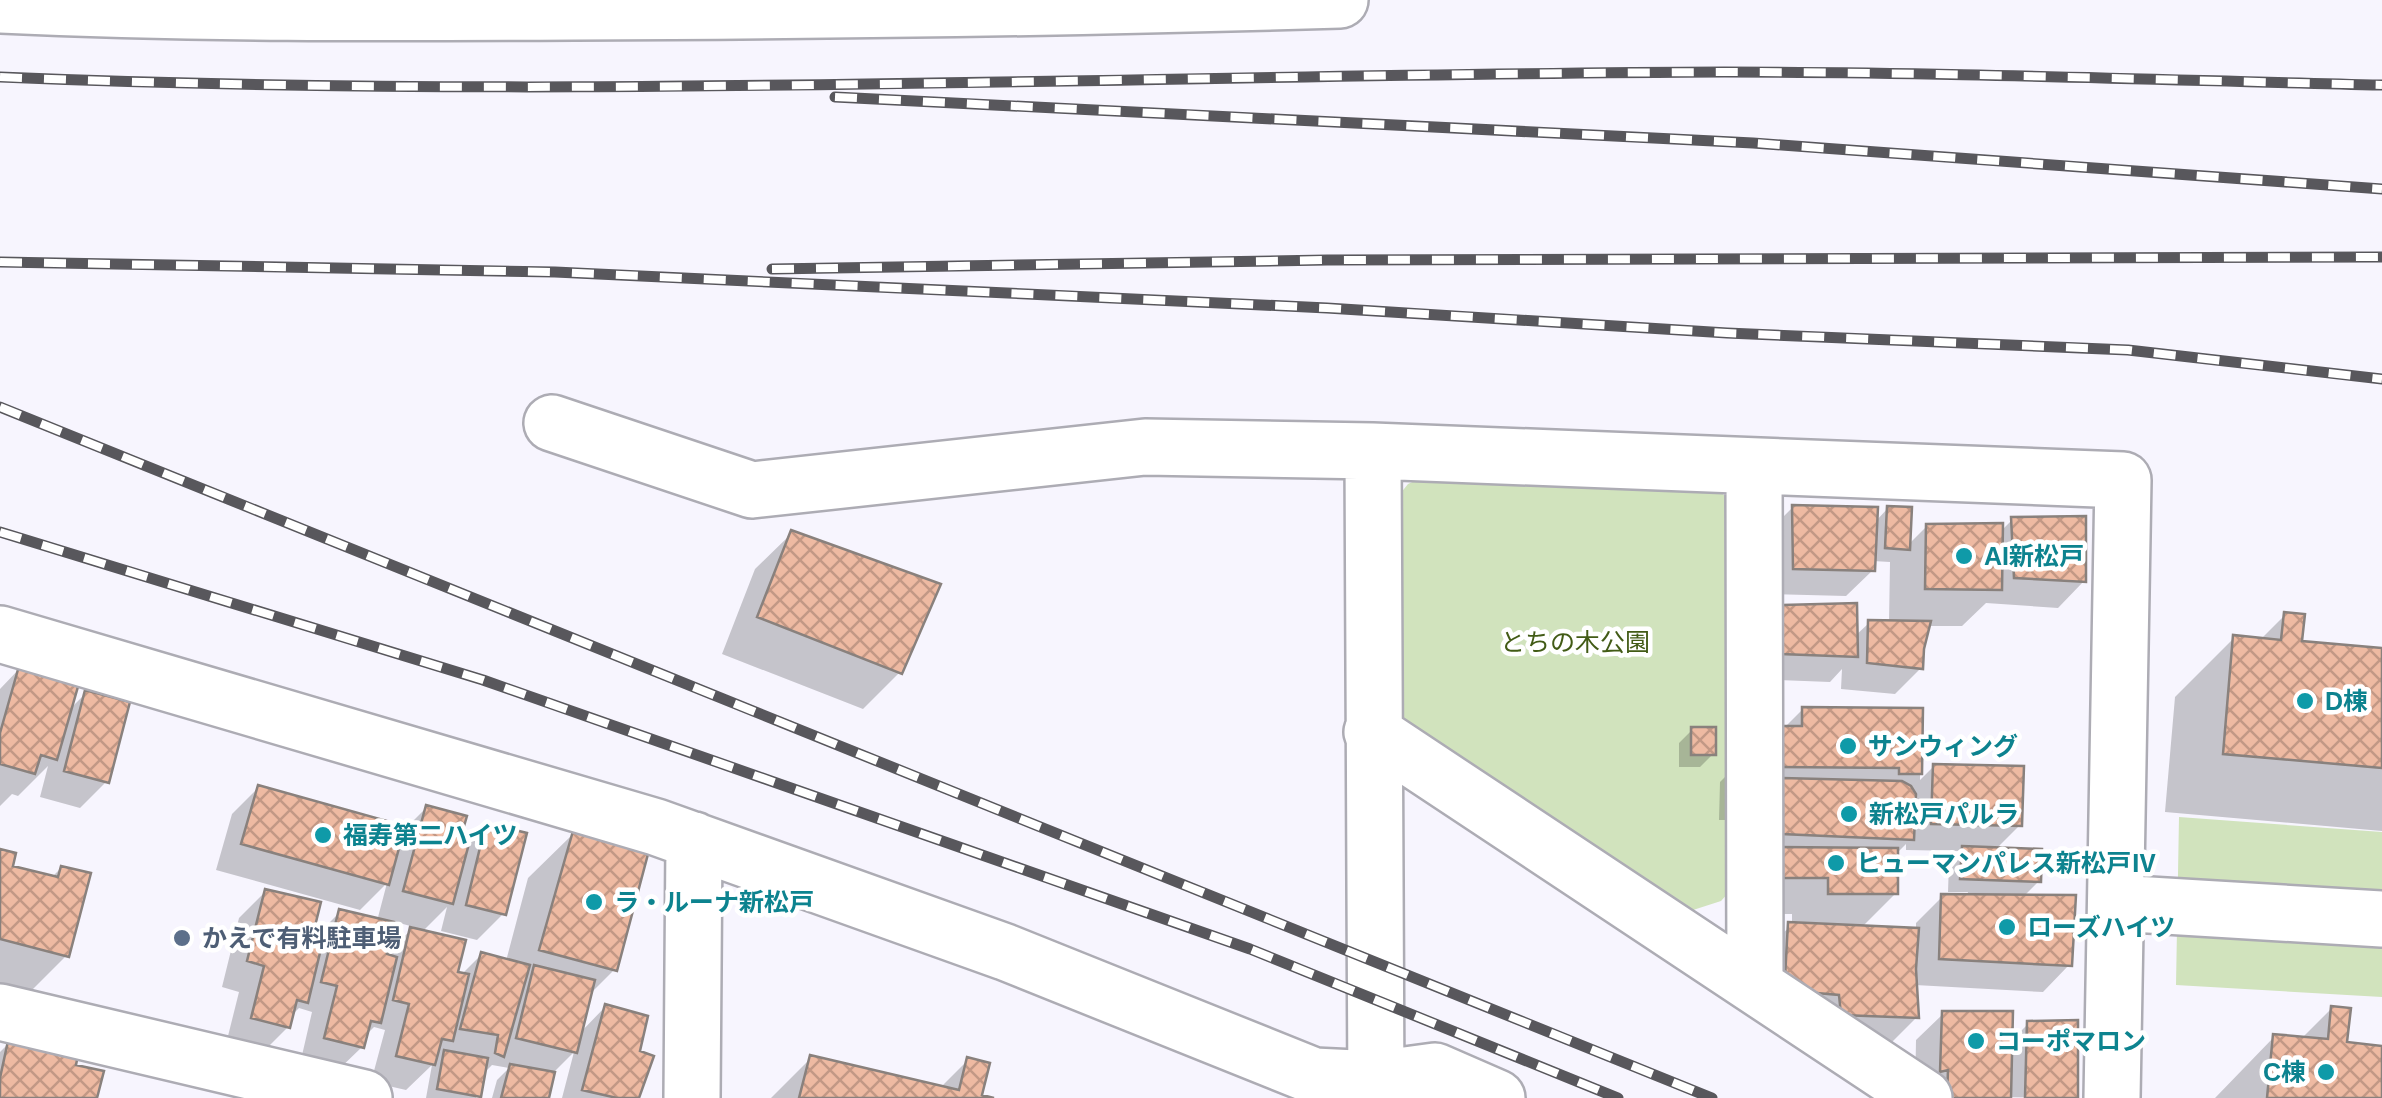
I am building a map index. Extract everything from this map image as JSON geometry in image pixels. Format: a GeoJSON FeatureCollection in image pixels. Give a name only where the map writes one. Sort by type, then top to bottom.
{"type":"FeatureCollection","features":[{"type":"Feature","properties":{"kind":"street"},"geometry":{"type":"LineString","coordinates":[[0,4],[144,12],[354,13],[783,11],[1340,0]]}},
{"type":"Feature","properties":{"kind":"street"},"geometry":{"type":"LineString","coordinates":[[552,424],[752,490],[1145,447],[1373,451],[2123,480],[2112,1098]]}},
{"type":"Feature","properties":{"kind":"street"},"geometry":{"type":"LineString","coordinates":[[1373,451],[1376,1089]]}},
{"type":"Feature","properties":{"kind":"street"},"geometry":{"type":"LineString","coordinates":[[1754,467],[1755,985]]}},
{"type":"Feature","properties":{"kind":"street"},"geometry":{"type":"LineString","coordinates":[[0,634],[694,840],[1005,952],[1314,1076],[1376,1089],[1435,1072],[1496,1098]]}},
{"type":"Feature","properties":{"kind":"street"},"geometry":{"type":"LineString","coordinates":[[1372,732],[1924,1098]]}},
{"type":"Feature","properties":{"kind":"street"},"geometry":{"type":"LineString","coordinates":[[692,1098],[694,840]]}},
{"type":"Feature","properties":{"kind":"street"},"geometry":{"type":"LineString","coordinates":[[2116,904],[2382,919]]}},
{"type":"Feature","properties":{"kind":"street"},"geometry":{"type":"LineString","coordinates":[[0,1012],[364,1098]]}},
{"type":"Feature","properties":{"kind":"green space","name":"とちの木公園"},"geometry":{"type":"Polygon","coordinates":[[[1421,478],[1704,483],[1724,495],[1736,527],[1730,891],[1721,901],[1690,911],[1407,723],[1398,711],[1396,499],[1408,484],[1421,478]]]}},
{"type":"Feature","properties":{"kind":"green space"},"geometry":{"type":"Polygon","coordinates":[[[2179,817],[2382,832],[2382,997],[2176,985],[2179,817]]]}},
{"type":"Feature","properties":{"kind":"building"},"geometry":{"type":"Polygon","coordinates":[[[1792,505],[1878,507],[1875,571],[1793,569],[1792,505]]]}},
{"type":"Feature","properties":{"kind":"building"},"geometry":{"type":"Polygon","coordinates":[[[1887,506],[1912,507],[1910,550],[1885,548],[1887,506]]]}},
{"type":"Feature","properties":{"kind":"building"},"geometry":{"type":"Polygon","coordinates":[[[2086,516],[2086,582],[2014,578],[2011,517],[2086,516]]]}},
{"type":"Feature","properties":{"kind":"building","name":"AI新松戸"},"geometry":{"type":"Polygon","coordinates":[[[2003,523],[2002,590],[1925,589],[1926,524],[2003,523]]]}},
{"type":"Feature","properties":{"kind":"building"},"geometry":{"type":"Polygon","coordinates":[[[791,530],[941,584],[902,674],[757,617],[791,530]]]}},
{"type":"Feature","properties":{"kind":"building"},"geometry":{"type":"Polygon","coordinates":[[[1857,603],[1858,657],[1781,654],[1783,605],[1857,603]]]}},
{"type":"Feature","properties":{"kind":"building","name":"D棟"},"geometry":{"type":"Polygon","coordinates":[[[2284,612],[2305,614],[2302,641],[2382,648],[2382,768],[2223,754],[2233,635],[2281,640],[2284,612]]]}},
{"type":"Feature","properties":{"kind":"building"},"geometry":{"type":"Polygon","coordinates":[[[1868,620],[1931,621],[1923,669],[1867,663],[1868,620]]]}},
{"type":"Feature","properties":{"kind":"building"},"geometry":{"type":"Polygon","coordinates":[[[19,666],[79,683],[57,760],[41,755],[35,774],[0,764],[0,733],[19,666]]]}},
{"type":"Feature","properties":{"kind":"building"},"geometry":{"type":"Polygon","coordinates":[[[85,690],[130,702],[109,783],[64,771],[85,690]]]}},
{"type":"Feature","properties":{"kind":"building","name":"サンウィング"},"geometry":{"type":"Polygon","coordinates":[[[1802,707],[1923,708],[1922,774],[1899,774],[1899,768],[1772,767],[1773,726],[1802,726],[1802,707]]]}},
{"type":"Feature","properties":{"kind":"building"},"geometry":{"type":"Polygon","coordinates":[[[1691,727],[1716,727],[1716,755],[1691,755],[1691,727]]]}},
{"type":"Feature","properties":{"kind":"building"},"geometry":{"type":"Polygon","coordinates":[[[1933,764],[2024,766],[2022,826],[1931,824],[1933,764]]]}},
{"type":"Feature","properties":{"kind":"building","name":"新松戸パルラ"},"geometry":{"type":"Polygon","coordinates":[[[1782,778],[1902,781],[1916,794],[1914,840],[1782,834],[1782,778]]]}},
{"type":"Feature","properties":{"kind":"building","name":"福寿第二ハイツ"},"geometry":{"type":"Polygon","coordinates":[[[258,785],[405,826],[389,885],[241,844],[258,785]]]}},
{"type":"Feature","properties":{"kind":"building"},"geometry":{"type":"Polygon","coordinates":[[[426,805],[467,816],[462,833],[471,836],[453,904],[403,891],[426,805]]]}},
{"type":"Feature","properties":{"kind":"building"},"geometry":{"type":"Polygon","coordinates":[[[486,823],[527,833],[506,915],[466,905],[486,823]]]}},
{"type":"Feature","properties":{"kind":"building","name":"ラ・ルーナ新松戸"},"geometry":{"type":"Polygon","coordinates":[[[573,831],[648,854],[617,971],[539,950],[573,831]]]}},
{"type":"Feature","properties":{"kind":"building"},"geometry":{"type":"Polygon","coordinates":[[[1962,846],[2042,849],[2041,882],[1960,879],[1962,846]]]}},
{"type":"Feature","properties":{"kind":"building","name":"ヒューマンパレス新松戸Ⅳ"},"geometry":{"type":"Polygon","coordinates":[[[1774,847],[1898,848],[1898,894],[1828,894],[1828,878],[1774,878],[1774,847]]]}},
{"type":"Feature","properties":{"kind":"building"},"geometry":{"type":"Polygon","coordinates":[[[0,849],[16,853],[13,866],[58,877],[61,866],[91,873],[69,957],[0,939],[0,849]]]}},
{"type":"Feature","properties":{"kind":"building"},"geometry":{"type":"Polygon","coordinates":[[[265,889],[321,902],[313,934],[324,936],[308,1003],[297,1000],[290,1028],[251,1018],[264,966],[247,961],[265,889]]]}},
{"type":"Feature","properties":{"kind":"building","name":"ローズハイツ"},"geometry":{"type":"Polygon","coordinates":[[[1941,894],[2076,895],[2072,966],[1939,959],[1941,894]]]}},
{"type":"Feature","properties":{"kind":"building"},"geometry":{"type":"Polygon","coordinates":[[[339,909],[394,922],[387,954],[397,957],[381,1023],[371,1021],[364,1048],[324,1038],[337,986],[321,982],[339,909]]]}},
{"type":"Feature","properties":{"kind":"building"},"geometry":{"type":"Polygon","coordinates":[[[1788,922],[1919,928],[1919,1018],[1841,1015],[1839,995],[1805,992],[1785,978],[1788,922]]]}},
{"type":"Feature","properties":{"kind":"building"},"geometry":{"type":"Polygon","coordinates":[[[410,927],[466,940],[458,972],[469,974],[453,1041],[442,1039],[435,1065],[396,1056],[409,1004],[393,1000],[410,927]]]}},
{"type":"Feature","properties":{"kind":"building"},"geometry":{"type":"Polygon","coordinates":[[[481,952],[530,965],[504,1057],[495,1053],[498,1035],[460,1029],[481,952]]]}},
{"type":"Feature","properties":{"kind":"building"},"geometry":{"type":"Polygon","coordinates":[[[534,965],[595,980],[577,1053],[516,1038],[534,965]]]}},
{"type":"Feature","properties":{"kind":"building"},"geometry":{"type":"Polygon","coordinates":[[[605,1004],[648,1016],[640,1051],[654,1056],[639,1098],[617,1098],[582,1090],[605,1004]]]}},
{"type":"Feature","properties":{"kind":"building","name":"C棟"},"geometry":{"type":"Polygon","coordinates":[[[2331,1006],[2351,1008],[2347,1042],[2382,1046],[2382,1098],[2267,1098],[2273,1034],[2328,1039],[2331,1006]]]}},
{"type":"Feature","properties":{"kind":"building","name":"コーポマロン"},"geometry":{"type":"Polygon","coordinates":[[[1942,1011],[2013,1011],[2011,1098],[1947,1098],[1948,1070],[1940,1072],[1942,1011]]]}},
{"type":"Feature","properties":{"kind":"building"},"geometry":{"type":"Polygon","coordinates":[[[2078,1020],[2078,1098],[2025,1098],[2027,1021],[2078,1020]]]}},
{"type":"Feature","properties":{"kind":"building"},"geometry":{"type":"Polygon","coordinates":[[[8,1041],[78,1055],[76,1065],[104,1071],[97,1098],[0,1098],[8,1041]]]}},
{"type":"Feature","properties":{"kind":"building"},"geometry":{"type":"Polygon","coordinates":[[[444,1050],[488,1058],[481,1097],[437,1089],[444,1050]]]}},
{"type":"Feature","properties":{"kind":"building"},"geometry":{"type":"Polygon","coordinates":[[[810,1055],[959,1090],[967,1057],[990,1063],[982,1095],[994,1098],[799,1098],[810,1055]]]}},
{"type":"Feature","properties":{"kind":"building"},"geometry":{"type":"Polygon","coordinates":[[[510,1064],[555,1072],[549,1098],[501,1098],[510,1064]]]}},
{"type":"Feature","properties":{"kind":"railway"},"geometry":{"type":"LineString","coordinates":[[0,77],[431,87],[1724,72],[2382,85]]}},
{"type":"Feature","properties":{"kind":"railway"},"geometry":{"type":"LineString","coordinates":[[835,97],[1753,143],[2382,189]]}},
{"type":"Feature","properties":{"kind":"railway"},"geometry":{"type":"LineString","coordinates":[[772,269],[1327,260],[2382,257]]}},
{"type":"Feature","properties":{"kind":"railway"},"geometry":{"type":"LineString","coordinates":[[0,262],[555,272],[1327,308],[1727,333],[2128,350],[2382,379]]}},
{"type":"Feature","properties":{"kind":"railway"},"geometry":{"type":"LineString","coordinates":[[0,407],[1712,1098]]}},
{"type":"Feature","properties":{"kind":"railway"},"geometry":{"type":"LineString","coordinates":[[0,532],[483,680],[1250,949],[1618,1098]]}},
{"type":"Feature","properties":{"kind":"place","name":"AI新松戸"},"geometry":{"type":"Point","coordinates":[1964,556]}},
{"type":"Feature","properties":{"kind":"place","name":"D棟"},"geometry":{"type":"Point","coordinates":[2305,701]}},
{"type":"Feature","properties":{"kind":"place","name":"サンウィング"},"geometry":{"type":"Point","coordinates":[1848,746]}},
{"type":"Feature","properties":{"kind":"place","name":"新松戸パルラ"},"geometry":{"type":"Point","coordinates":[1849,814]}},
{"type":"Feature","properties":{"kind":"place","name":"福寿第二ハイツ"},"geometry":{"type":"Point","coordinates":[323,835]}},
{"type":"Feature","properties":{"kind":"place","name":"ヒューマンパレス新松戸Ⅳ"},"geometry":{"type":"Point","coordinates":[1836,863]}},
{"type":"Feature","properties":{"kind":"place","name":"ラ・ルーナ新松戸"},"geometry":{"type":"Point","coordinates":[594,902]}},
{"type":"Feature","properties":{"kind":"place","name":"ローズハイツ"},"geometry":{"type":"Point","coordinates":[2007,927]}},
{"type":"Feature","properties":{"kind":"place","name":"かえで有料駐車場"},"geometry":{"type":"Point","coordinates":[182,938]}},
{"type":"Feature","properties":{"kind":"place","name":"コーポマロン"},"geometry":{"type":"Point","coordinates":[1976,1041]}},
{"type":"Feature","properties":{"kind":"place","name":"C棟"},"geometry":{"type":"Point","coordinates":[2326,1072]}}]}
